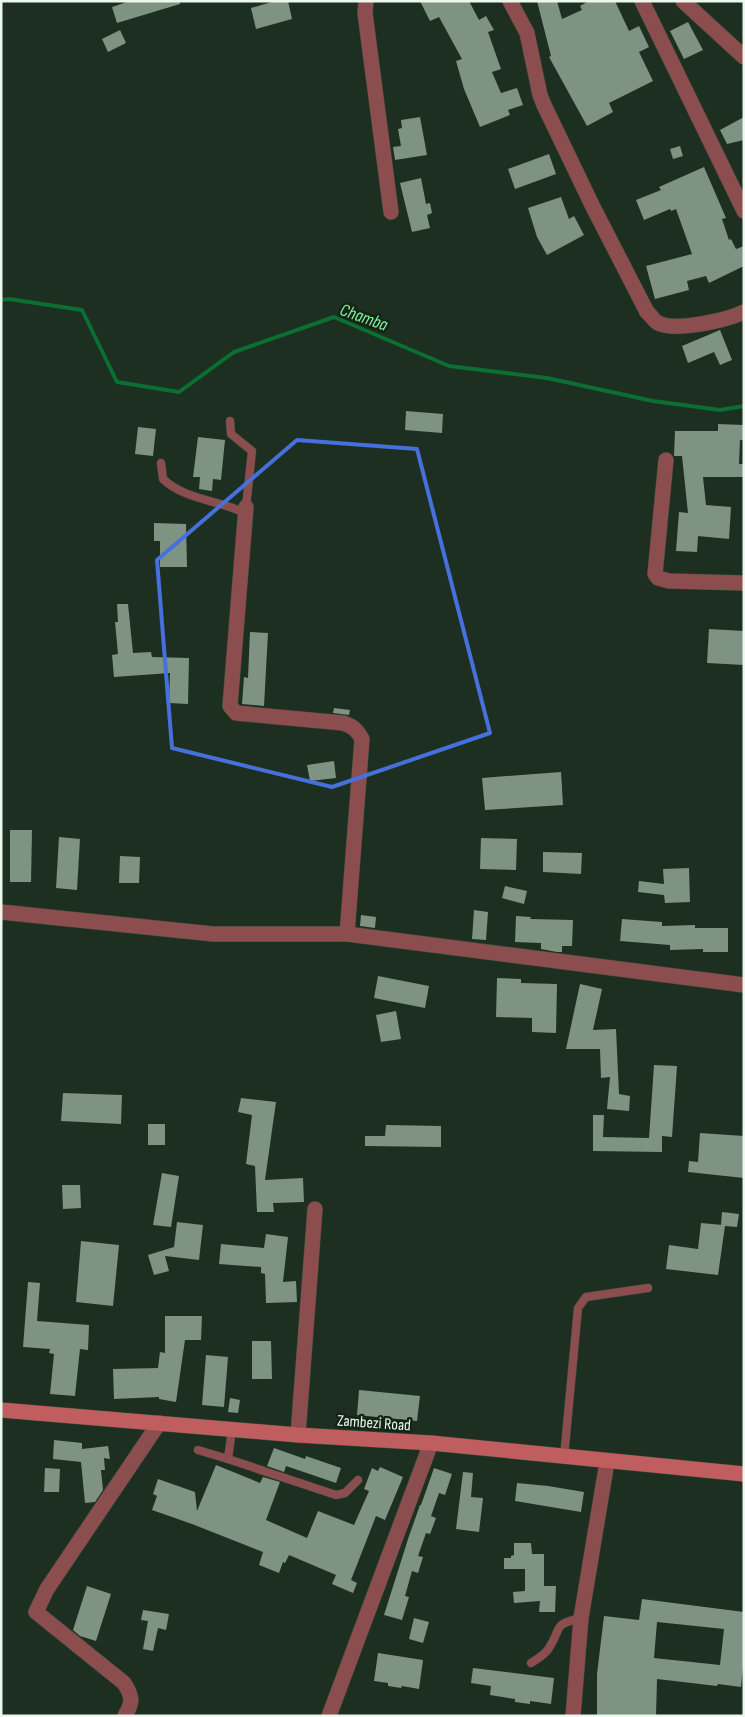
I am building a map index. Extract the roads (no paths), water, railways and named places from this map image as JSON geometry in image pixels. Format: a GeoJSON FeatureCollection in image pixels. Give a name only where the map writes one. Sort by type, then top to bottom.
{"type":"FeatureCollection","features":[{"type":"Feature","properties":{"kind":"main road","name":"Zambezi Road"},"geometry":{"type":"LineString","coordinates":[[1,1410],[298,1435],[431,1443],[607,1462],[744,1474]]}},
{"type":"Feature","properties":{"kind":"street"},"geometry":{"type":"LineString","coordinates":[[366,1],[366,22],[391,212]]}},
{"type":"Feature","properties":{"kind":"street"},"geometry":{"type":"LineString","coordinates":[[510,1],[527,33],[544,105],[592,205],[647,312],[657,323],[671,326],[715,322],[744,312]]}},
{"type":"Feature","properties":{"kind":"street"},"geometry":{"type":"LineString","coordinates":[[642,1],[744,211]]}},
{"type":"Feature","properties":{"kind":"street"},"geometry":{"type":"LineString","coordinates":[[683,1],[744,57]]}},
{"type":"Feature","properties":{"kind":"street"},"geometry":{"type":"LineString","coordinates":[[666,460],[655,574],[658,578],[669,581],[744,583]]}},
{"type":"Feature","properties":{"kind":"street"},"geometry":{"type":"LineString","coordinates":[[246,510],[230,706],[236,713],[343,723],[352,726],[358,731],[362,739],[347,934]]}},
{"type":"Feature","properties":{"kind":"street"},"geometry":{"type":"LineString","coordinates":[[1,912],[213,934],[347,934],[744,982]]}},
{"type":"Feature","properties":{"kind":"street"},"geometry":{"type":"LineString","coordinates":[[298,1435],[316,1209]]}},
{"type":"Feature","properties":{"kind":"street"},"geometry":{"type":"LineString","coordinates":[[125,1716],[131,1705],[131,1693],[124,1684],[36,1612],[47,1589],[160,1423]]}},
{"type":"Feature","properties":{"kind":"street"},"geometry":{"type":"LineString","coordinates":[[329,1716],[431,1443]]}},
{"type":"Feature","properties":{"kind":"street"},"geometry":{"type":"LineString","coordinates":[[573,1716],[581,1618],[607,1462]]}},
{"type":"Feature","properties":{"kind":"lane"},"geometry":{"type":"LineString","coordinates":[[161,463],[162,479],[172,488],[209,501],[246,510],[252,451],[231,434],[230,421]]}},
{"type":"Feature","properties":{"kind":"lane"},"geometry":{"type":"LineString","coordinates":[[564,1457],[578,1308],[586,1297],[648,1288]]}},
{"type":"Feature","properties":{"kind":"lane"},"geometry":{"type":"LineString","coordinates":[[228,1459],[232,1429]]}},
{"type":"Feature","properties":{"kind":"lane"},"geometry":{"type":"LineString","coordinates":[[198,1450],[336,1495],[345,1492],[358,1480]]}},
{"type":"Feature","properties":{"kind":"lane"},"geometry":{"type":"LineString","coordinates":[[531,1663],[548,1651],[559,1626],[564,1622],[581,1618]]}},
{"type":"Feature","properties":{"kind":"waterway","name":"Chamba"},"geometry":{"type":"LineString","coordinates":[[1,300],[9,299],[82,310],[117,382],[179,392],[234,352],[334,317],[449,366],[547,378],[653,401],[720,410],[744,406]]}}]}
